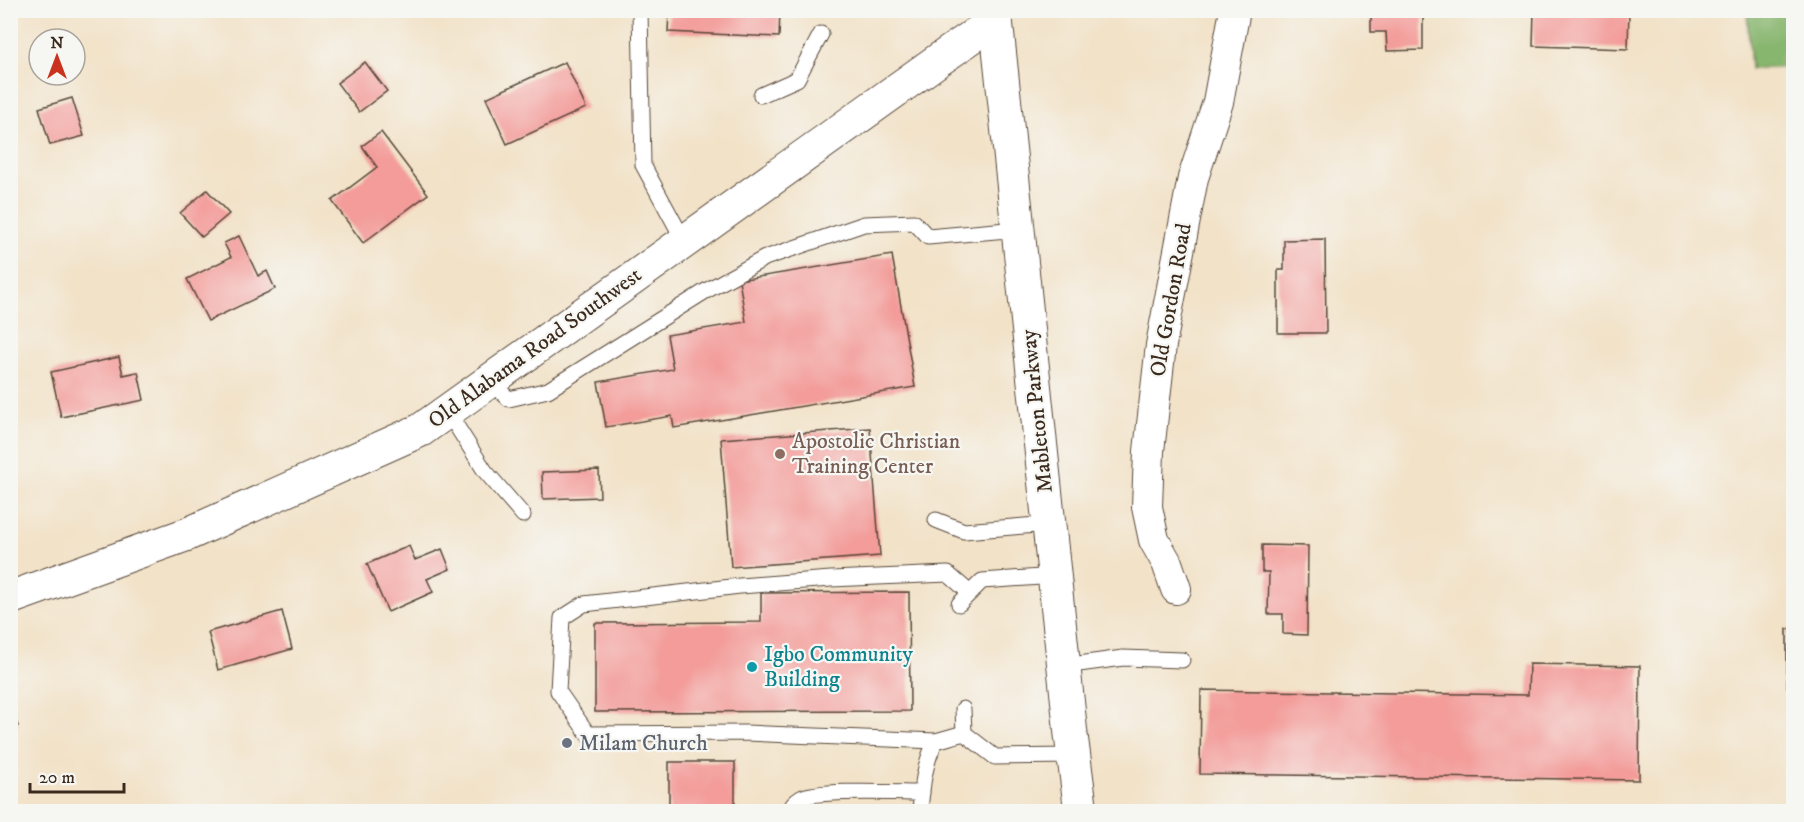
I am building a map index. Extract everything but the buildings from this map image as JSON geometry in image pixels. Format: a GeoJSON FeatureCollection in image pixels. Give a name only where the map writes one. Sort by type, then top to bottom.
{"type":"FeatureCollection","features":[{"type":"Feature","properties":{"kind":"street","name":"Old Gordon Road"},"geometry":{"type":"LineString","coordinates":[[1176,589],[1167,563],[1154,540],[1147,507],[1149,451],[1161,345],[1193,178],[1218,102],[1235,10]]}},
{"type":"Feature","properties":{"kind":"street","name":"Mableton Parkway"},"geometry":{"type":"LineString","coordinates":[[1001,14],[1018,229],[1081,812]]}},
{"type":"Feature","properties":{"kind":"street","name":"Old Alabama Road Southwest"},"geometry":{"type":"LineString","coordinates":[[10,598],[188,534],[421,430],[1001,14]]}},
{"type":"Feature","properties":{"kind":"lane"},"geometry":{"type":"LineString","coordinates":[[640,10],[643,165],[684,241]]}},
{"type":"Feature","properties":{"kind":"lane"},"geometry":{"type":"LineString","coordinates":[[761,95],[797,79],[821,34]]}},
{"type":"Feature","properties":{"kind":"lane"},"geometry":{"type":"LineString","coordinates":[[489,381],[509,399],[548,390],[704,292],[765,258],[864,224],[914,222],[928,237],[1018,229]]}},
{"type":"Feature","properties":{"kind":"lane"},"geometry":{"type":"LineString","coordinates":[[447,411],[484,471],[523,515]]}},
{"type":"Feature","properties":{"kind":"lane"},"geometry":{"type":"LineString","coordinates":[[936,520],[964,531],[1049,524]]}},
{"type":"Feature","properties":{"kind":"lane"},"geometry":{"type":"LineString","coordinates":[[964,733],[936,741],[745,733],[588,734],[558,691],[562,618],[584,604],[740,586],[948,574],[964,599],[982,581],[1055,576]]}},
{"type":"Feature","properties":{"kind":"lane"},"geometry":{"type":"LineString","coordinates":[[1064,666],[1123,658],[1182,660]]}},
{"type":"Feature","properties":{"kind":"lane"},"geometry":{"type":"LineString","coordinates":[[963,709],[964,733],[995,757],[1074,756]]}},
{"type":"Feature","properties":{"kind":"lane"},"geometry":{"type":"LineString","coordinates":[[920,812],[929,755],[936,741]]}},
{"type":"Feature","properties":{"kind":"lane"},"geometry":{"type":"LineString","coordinates":[[789,812],[801,798],[819,794],[922,793]]}},
{"type":"Feature","properties":{"kind":"green space"},"geometry":{"type":"Polygon","coordinates":[[[1747,11],[1793,11],[1793,67],[1751,69],[1747,11]]]}},
{"type":"Feature","properties":{"kind":"place","name":"Apostolic Christian Training Center"},"geometry":{"type":"Point","coordinates":[780,454]}},
{"type":"Feature","properties":{"kind":"place","name":"Igbo Community Building"},"geometry":{"type":"Point","coordinates":[752,667]}},
{"type":"Feature","properties":{"kind":"place","name":"Milam Church"},"geometry":{"type":"Point","coordinates":[567,743]}}]}
